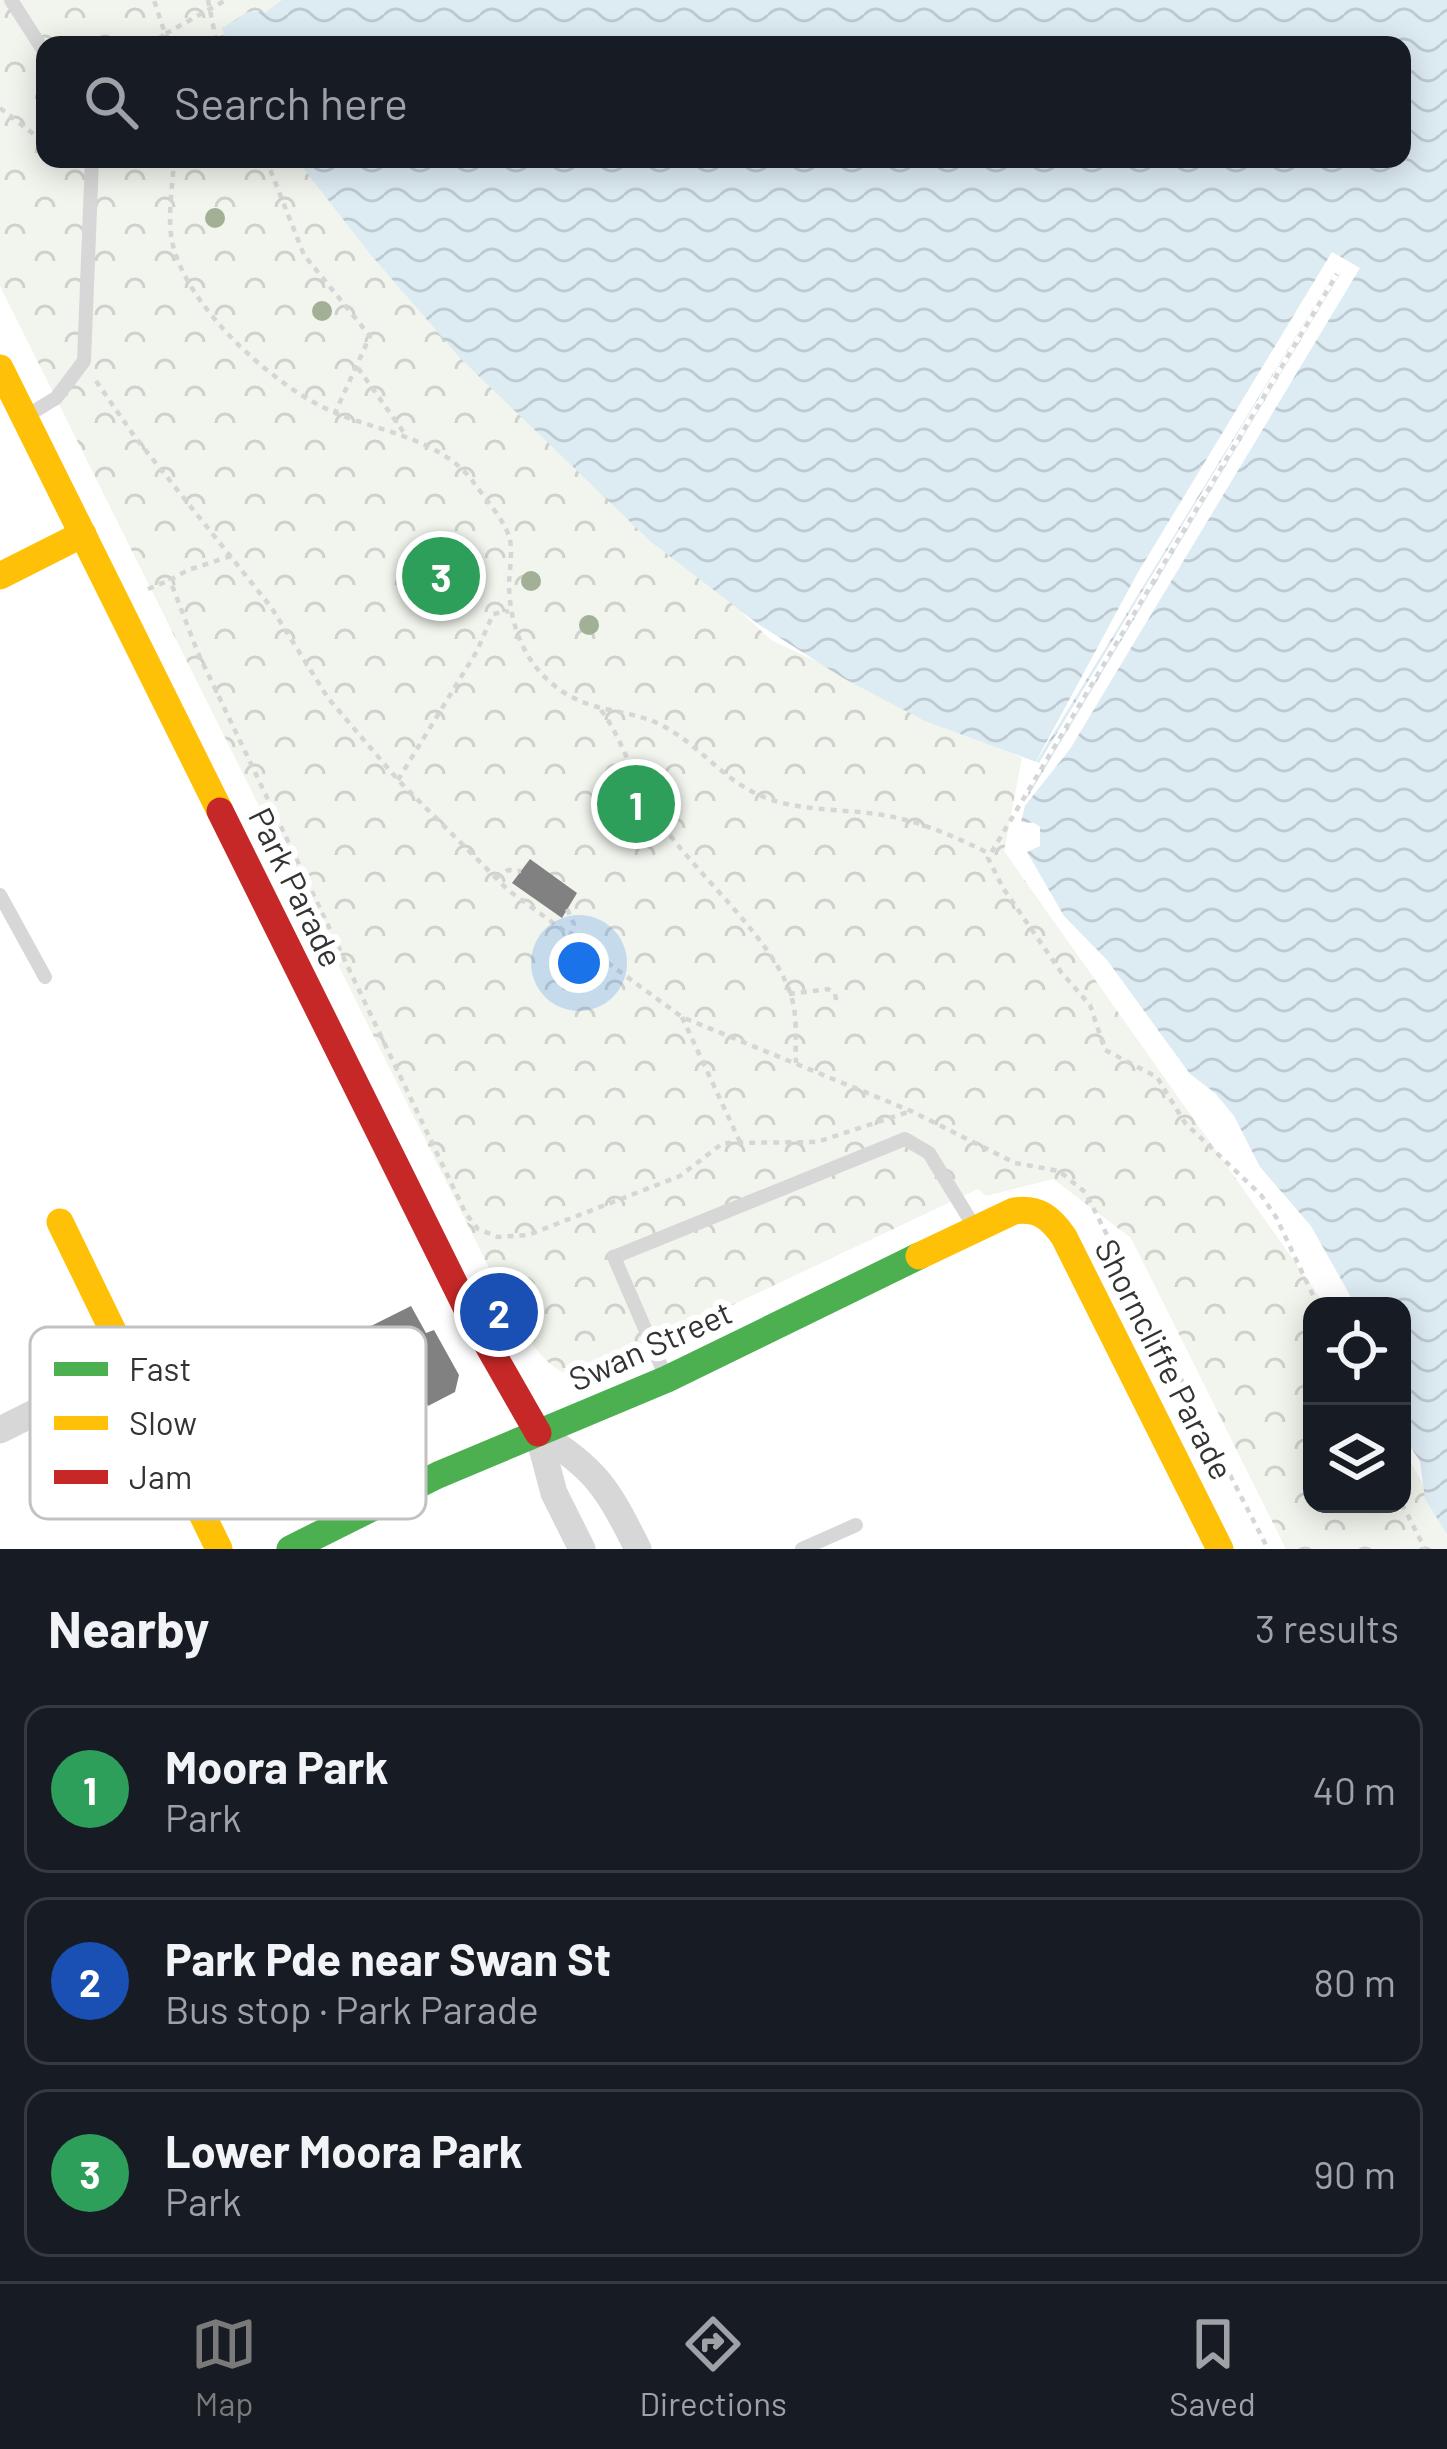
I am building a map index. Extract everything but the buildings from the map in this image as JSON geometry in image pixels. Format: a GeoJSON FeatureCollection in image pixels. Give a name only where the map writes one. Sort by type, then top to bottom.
{"type":"FeatureCollection","features":[{"type":"Feature","properties":{"kind":"street","name":"Park Parade"},"geometry":{"type":"LineString","coordinates":[[0,368],[466,1307],[538,1433]]}},
{"type":"Feature","properties":{"kind":"street"},"geometry":{"type":"LineString","coordinates":[[0,576],[83,534]]}},
{"type":"Feature","properties":{"kind":"street","name":"Swan Street"},"geometry":{"type":"LineString","coordinates":[[426,1481],[667,1379],[1013,1210],[1037,1209]]}},
{"type":"Feature","properties":{"kind":"street","name":"Shorncliffe Parade"},"geometry":{"type":"LineString","coordinates":[[1037,1209],[1064,1237],[1220,1549]]}},
{"type":"Feature","properties":{"kind":"street"},"geometry":{"type":"LineString","coordinates":[[60,1222],[111,1327]]}},
{"type":"Feature","properties":{"kind":"street"},"geometry":{"type":"LineString","coordinates":[[0,1430],[30,1415]]}},
{"type":"Feature","properties":{"kind":"street"},"geometry":{"type":"LineString","coordinates":[[538,1433],[554,1493],[582,1549]]}},
{"type":"Feature","properties":{"kind":"street"},"geometry":{"type":"LineString","coordinates":[[538,1433],[579,1458],[592,1472],[612,1497],[638,1549]]}},
{"type":"Feature","properties":{"kind":"street"},"geometry":{"type":"LineString","coordinates":[[204,1519],[219,1549]]}},
{"type":"Feature","properties":{"kind":"street","name":"Swan Street"},"geometry":{"type":"LineString","coordinates":[[290,1549],[350,1519]]}},
{"type":"Feature","properties":{"kind":"lane"},"geometry":{"type":"LineString","coordinates":[[11,0],[36,39]]}},
{"type":"Feature","properties":{"kind":"lane"},"geometry":{"type":"LineString","coordinates":[[25,417],[56,398],[84,361],[92,168]]}},
{"type":"Feature","properties":{"kind":"lane"},"geometry":{"type":"LineString","coordinates":[[0,895],[45,977]]}},
{"type":"Feature","properties":{"kind":"lane"},"geometry":{"type":"LineString","coordinates":[[667,1379],[614,1257],[905,1139],[928,1153],[975,1228]]}},
{"type":"Feature","properties":{"kind":"lane"},"geometry":{"type":"LineString","coordinates":[[802,1549],[856,1526]]}},
{"type":"Feature","properties":{"kind":"path"},"geometry":{"type":"LineString","coordinates":[[154,0],[165,34]]}},
{"type":"Feature","properties":{"kind":"path"},"geometry":{"type":"LineString","coordinates":[[208,0],[215,36]]}},
{"type":"Feature","properties":{"kind":"path"},"geometry":{"type":"LineString","coordinates":[[162,36],[226,0]]}},
{"type":"Feature","properties":{"kind":"path"},"geometry":{"type":"LineString","coordinates":[[0,108],[36,136]]}},
{"type":"Feature","properties":{"kind":"path"},"geometry":{"type":"LineString","coordinates":[[174,168],[171,241],[186,275],[242,350],[278,382],[335,413],[407,437],[470,477],[510,537],[509,611],[528,659],[550,683],[600,709],[664,726],[731,780],[771,800],[905,820],[942,830],[988,853]]}},
{"type":"Feature","properties":{"kind":"path"},"geometry":{"type":"LineString","coordinates":[[270,168],[304,255],[370,336],[335,413]]}},
{"type":"Feature","properties":{"kind":"path"},"geometry":{"type":"LineString","coordinates":[[1314,1297],[1261,1195],[1185,1123],[1157,1077],[1105,1050],[1090,1005],[1003,888],[988,853],[1337,274]]}},
{"type":"Feature","properties":{"kind":"path"},"geometry":{"type":"LineString","coordinates":[[84,361],[135,437],[232,556],[271,607],[328,698],[398,780],[496,878],[682,1017],[911,1112],[817,1142],[723,1143],[680,1176],[528,1235],[498,1237],[478,1229],[466,1214],[198,653],[170,580],[232,556]]}},
{"type":"Feature","properties":{"kind":"path"},"geometry":{"type":"LineString","coordinates":[[356,367],[407,437]]}},
{"type":"Feature","properties":{"kind":"path"},"geometry":{"type":"LineString","coordinates":[[398,780],[477,651],[494,614],[509,611]]}},
{"type":"Feature","properties":{"kind":"path"},"geometry":{"type":"LineString","coordinates":[[187,658],[198,653]]}},
{"type":"Feature","properties":{"kind":"path"},"geometry":{"type":"LineString","coordinates":[[600,709],[614,728],[650,806],[695,868],[765,944],[794,1004],[796,1063]]}},
{"type":"Feature","properties":{"kind":"path"},"geometry":{"type":"LineString","coordinates":[[496,878],[508,871],[521,872]]}},
{"type":"Feature","properties":{"kind":"path"},"geometry":{"type":"LineString","coordinates":[[531,907],[535,899]]}},
{"type":"Feature","properties":{"kind":"path"},"geometry":{"type":"LineString","coordinates":[[568,908],[574,924],[570,935]]}},
{"type":"Feature","properties":{"kind":"path"},"geometry":{"type":"LineString","coordinates":[[789,994],[828,989],[838,1004]]}},
{"type":"Feature","properties":{"kind":"path"},"geometry":{"type":"LineString","coordinates":[[682,1017],[740,1142]]}},
{"type":"Feature","properties":{"kind":"path"},"geometry":{"type":"LineString","coordinates":[[1407,1513],[1425,1549]]}},
{"type":"Feature","properties":{"kind":"green space"},"geometry":{"type":"Polygon","coordinates":[[[0,0],[296,0],[254,36],[36,36],[36,168],[326,168],[534,417],[771,640],[1022,758],[1004,851],[1320,1297],[1303,1297],[1303,1513],[1411,1513],[1411,1462],[1447,1528],[1447,1549],[1286,1549],[1131,1238],[1053,1179],[986,1196],[978,1189],[578,1378],[542,1355],[515,1320],[0,286],[0,0]]]}},
{"type":"Feature","properties":{"kind":"water"},"geometry":{"type":"Polygon","coordinates":[[[282,0],[1447,0],[1447,1534],[1425,1499],[1420,1461],[1411,1448],[1411,1297],[1351,1297],[1311,1226],[1260,1167],[1234,1116],[1190,1074],[1107,960],[1064,916],[1027,852],[1040,846],[1040,827],[1021,822],[1028,793],[1341,272],[1336,270],[1039,763],[925,721],[843,678],[758,624],[650,541],[461,359],[303,168],[1411,168],[1411,36],[225,36],[222,28],[248,12],[266,12],[282,0]]]}},
{"type":"Feature","properties":{"kind":"pier"},"geometry":{"type":"Polygon","coordinates":[[[1332,252],[1360,268],[1070,749],[1016,817],[1341,273],[1336,270],[1033,767],[1137,574],[1332,252]]]}},
{"type":"Feature","properties":{"kind":"traffic: fast"},"geometry":{"type":"LineString","coordinates":[[426,1481],[667,1379],[919,1256]]}},
{"type":"Feature","properties":{"kind":"traffic: fast"},"geometry":{"type":"LineString","coordinates":[[290,1549],[350,1519]]}},
{"type":"Feature","properties":{"kind":"traffic: slow"},"geometry":{"type":"LineString","coordinates":[[0,368],[220,811]]}},
{"type":"Feature","properties":{"kind":"traffic: slow"},"geometry":{"type":"LineString","coordinates":[[0,576],[83,534]]}},
{"type":"Feature","properties":{"kind":"traffic: slow"},"geometry":{"type":"LineString","coordinates":[[919,1256],[1014,1211],[1037,1212],[1054,1224],[1220,1549]]}},
{"type":"Feature","properties":{"kind":"traffic: slow"},"geometry":{"type":"LineString","coordinates":[[60,1222],[111,1327]]}},
{"type":"Feature","properties":{"kind":"traffic: slow"},"geometry":{"type":"LineString","coordinates":[[204,1519],[219,1549]]}},
{"type":"Feature","properties":{"kind":"traffic: jam"},"geometry":{"type":"LineString","coordinates":[[220,811],[466,1307],[538,1433]]}},
{"type":"Feature","properties":{"kind":"place","name":"Lower Moora Park"},"geometry":{"type":"Point","coordinates":[441,576]}},
{"type":"Feature","properties":{"kind":"place","name":"Moora Park"},"geometry":{"type":"Point","coordinates":[636,804]}},
{"type":"Feature","properties":{"kind":"place","name":"Park Pde near Swan St"},"geometry":{"type":"Point","coordinates":[499,1312]}}]}
